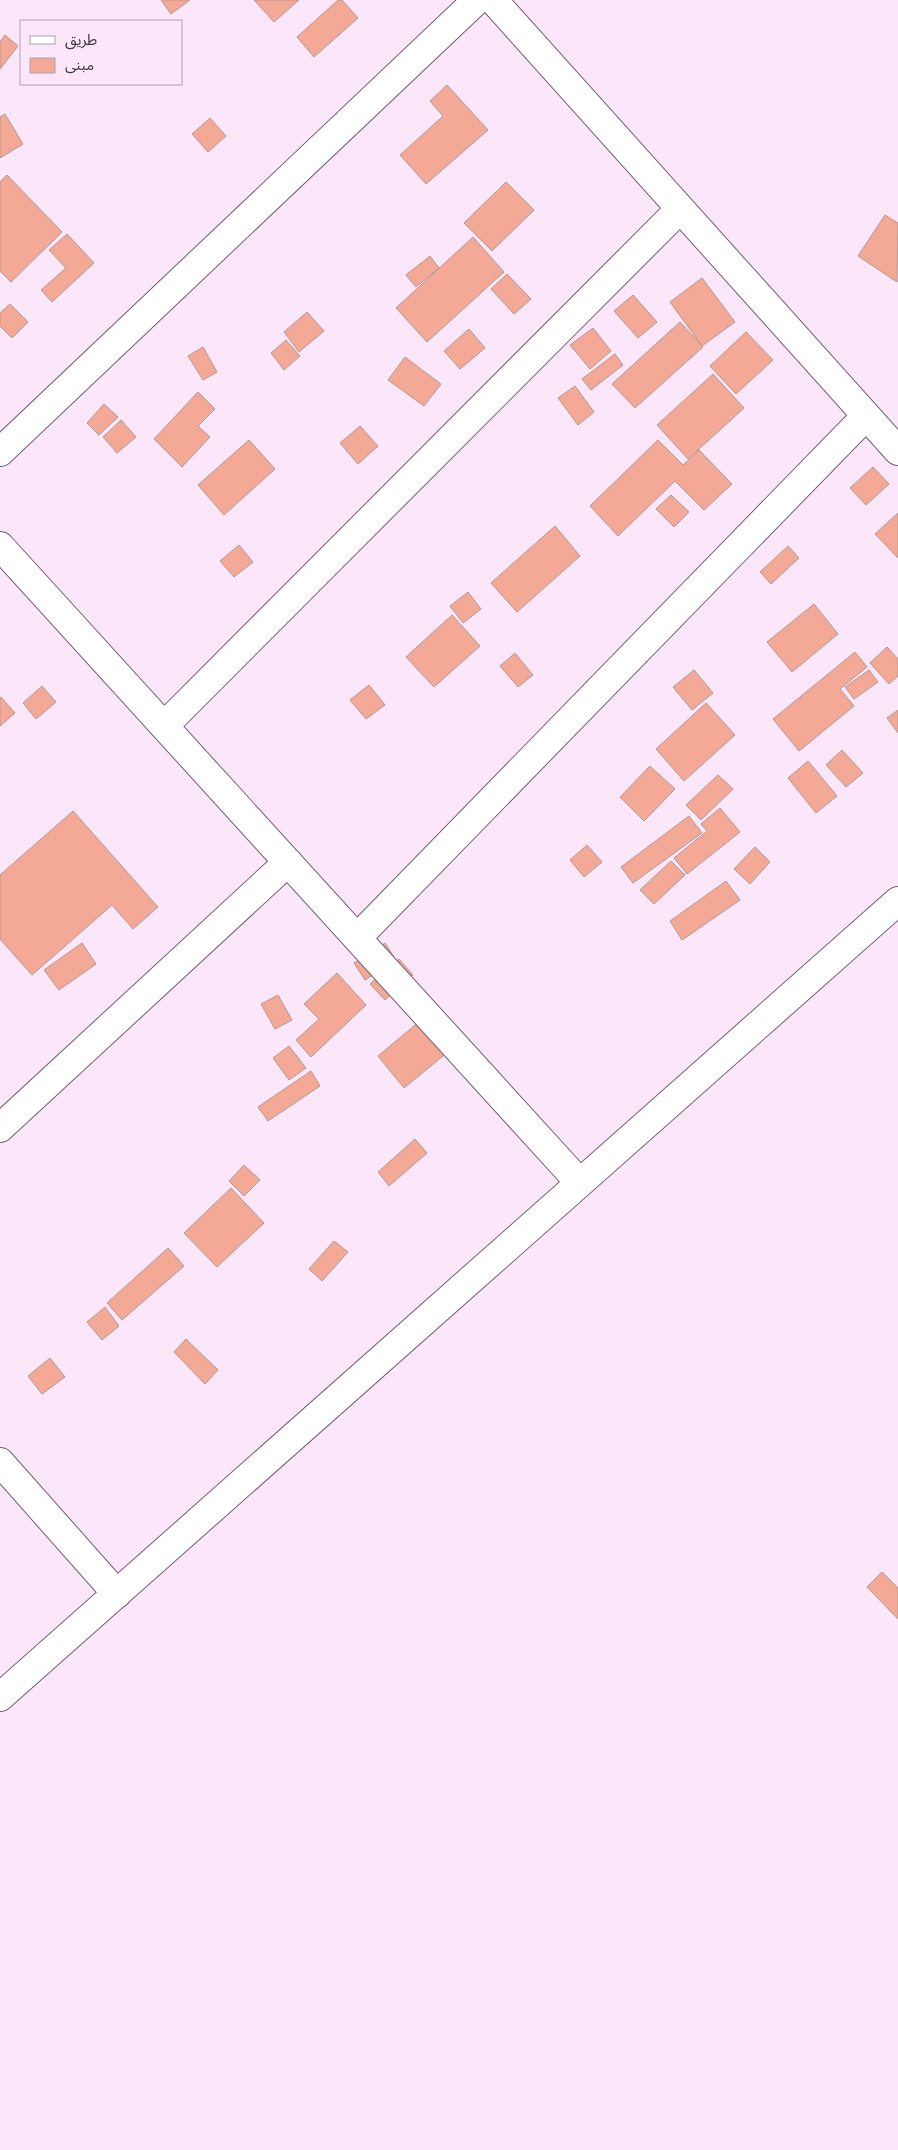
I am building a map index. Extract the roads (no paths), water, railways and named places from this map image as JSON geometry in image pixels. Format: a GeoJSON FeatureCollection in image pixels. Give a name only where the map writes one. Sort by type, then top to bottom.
{"type":"FeatureCollection","features":[{"type":"Feature","properties":{"kind":"street"},"geometry":{"type":"LineString","coordinates":[[0,452],[476,0]]}},
{"type":"Feature","properties":{"kind":"street"},"geometry":{"type":"LineString","coordinates":[[493,0],[898,452]]}},
{"type":"Feature","properties":{"kind":"street"},"geometry":{"type":"LineString","coordinates":[[164,726],[680,209]]}},
{"type":"Feature","properties":{"kind":"street"},"geometry":{"type":"LineString","coordinates":[[357,938],[866,416]]}},
{"type":"Feature","properties":{"kind":"street"},"geometry":{"type":"LineString","coordinates":[[0,546],[580,1183]]}},
{"type":"Feature","properties":{"kind":"street"},"geometry":{"type":"LineString","coordinates":[[0,1128],[288,862]]}},
{"type":"Feature","properties":{"kind":"street"},"geometry":{"type":"LineString","coordinates":[[0,1697],[898,901]]}},
{"type":"Feature","properties":{"kind":"street"},"geometry":{"type":"LineString","coordinates":[[0,1462],[117,1594]]}}]}
